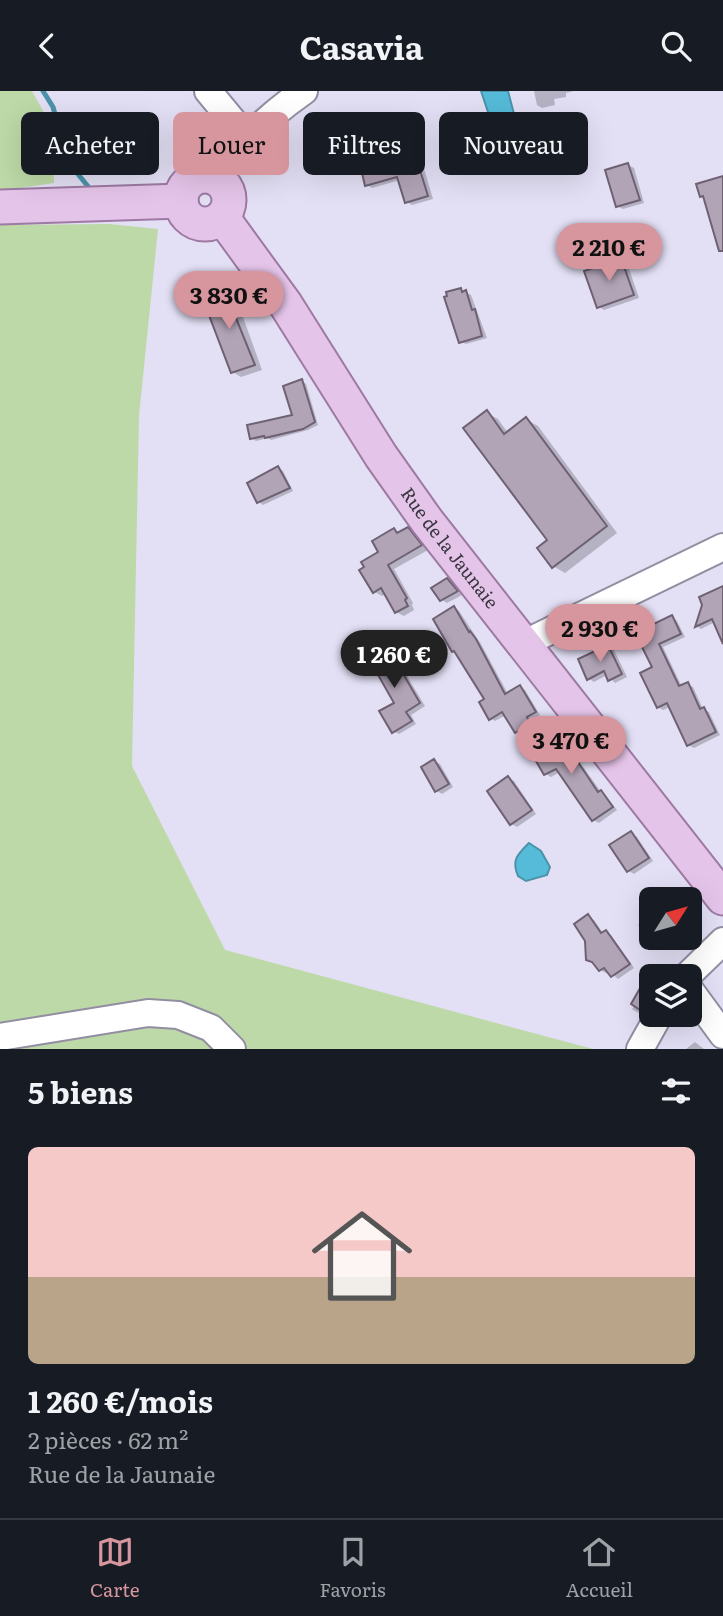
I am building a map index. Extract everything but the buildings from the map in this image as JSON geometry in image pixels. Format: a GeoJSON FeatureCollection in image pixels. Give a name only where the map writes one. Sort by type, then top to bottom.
{"type":"FeatureCollection","features":[{"type":"Feature","properties":{"kind":"main road"},"geometry":{"type":"LineString","coordinates":[[201,176],[213,177],[223,184],[229,195],[228,207],[222,217],[212,223],[201,224],[191,219],[184,211],[181,201],[183,189],[191,180],[201,176]]}},
{"type":"Feature","properties":{"kind":"main road"},"geometry":{"type":"LineString","coordinates":[[0,207],[181,201]]}},
{"type":"Feature","properties":{"kind":"main road","name":"Rue de la Jaunaie"},"geometry":{"type":"LineString","coordinates":[[222,217],[286,305],[411,500],[723,898]]}},
{"type":"Feature","properties":{"kind":"street"},"geometry":{"type":"LineString","coordinates":[[208,91],[225,112]]}},
{"type":"Feature","properties":{"kind":"street"},"geometry":{"type":"LineString","coordinates":[[275,112],[304,91]]}},
{"type":"Feature","properties":{"kind":"street"},"geometry":{"type":"LineString","coordinates":[[523,644],[723,547]]}},
{"type":"Feature","properties":{"kind":"street"},"geometry":{"type":"LineString","coordinates":[[699,964],[723,941]]}},
{"type":"Feature","properties":{"kind":"street"},"geometry":{"type":"LineString","coordinates":[[702,1006],[723,1035]]}},
{"type":"Feature","properties":{"kind":"street"},"geometry":{"type":"LineString","coordinates":[[0,1037],[148,1013],[178,1015],[211,1028],[232,1049]]}},
{"type":"Feature","properties":{"kind":"street"},"geometry":{"type":"LineString","coordinates":[[640,1049],[652,1027]]}},
{"type":"Feature","properties":{"kind":"green space"},"geometry":{"type":"Polygon","coordinates":[[[0,91],[32,91],[44,112],[21,112],[21,175],[54,175],[54,183],[0,191],[0,91]]]}},
{"type":"Feature","properties":{"kind":"green space"},"geometry":{"type":"Polygon","coordinates":[[[109,224],[158,229],[139,416],[132,766],[225,950],[593,1049],[0,1049],[0,225],[109,224]]]}},
{"type":"Feature","properties":{"kind":"water"},"geometry":{"type":"Polygon","coordinates":[[[481,91],[508,91],[514,112],[488,112],[481,91]]]}},
{"type":"Feature","properties":{"kind":"water"},"geometry":{"type":"Polygon","coordinates":[[[529,843],[541,851],[550,867],[547,875],[526,881],[518,876],[516,861],[529,843]]]}},
{"type":"Feature","properties":{"kind":"waterway"},"geometry":{"type":"LineString","coordinates":[[43,91],[53,107],[68,162],[91,190]]}}]}
